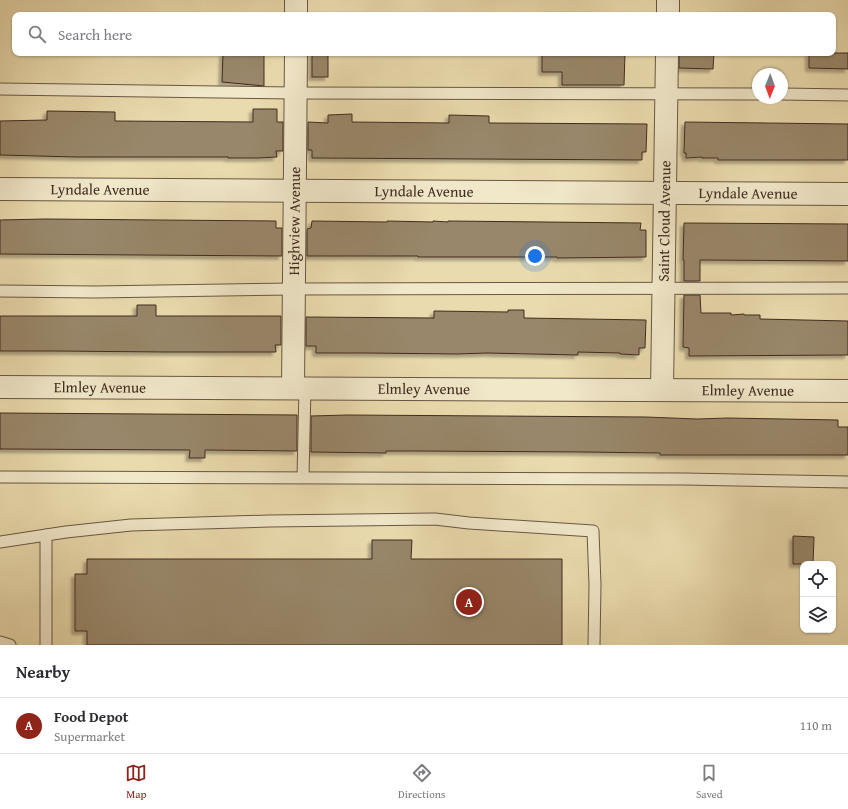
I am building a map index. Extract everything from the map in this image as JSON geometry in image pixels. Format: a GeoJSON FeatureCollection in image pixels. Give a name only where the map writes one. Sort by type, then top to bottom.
{"type":"FeatureCollection","features":[{"type":"Feature","properties":{"kind":"street"},"geometry":{"type":"LineString","coordinates":[[296,0],[296,12]]}},
{"type":"Feature","properties":{"kind":"street"},"geometry":{"type":"LineString","coordinates":[[668,0],[668,12]]}},
{"type":"Feature","properties":{"kind":"street","name":"Highview Avenue"},"geometry":{"type":"LineString","coordinates":[[296,56],[294,289],[299,388]]}},
{"type":"Feature","properties":{"kind":"street","name":"Saint Cloud Avenue"},"geometry":{"type":"LineString","coordinates":[[662,390],[667,56]]}},
{"type":"Feature","properties":{"kind":"street","name":"Lyndale Avenue"},"geometry":{"type":"LineString","coordinates":[[0,189],[848,194]]}},
{"type":"Feature","properties":{"kind":"street","name":"Elmley Avenue"},"geometry":{"type":"LineString","coordinates":[[0,387],[848,391]]}},
{"type":"Feature","properties":{"kind":"lane"},"geometry":{"type":"LineString","coordinates":[[0,89],[752,94]]}},
{"type":"Feature","properties":{"kind":"lane"},"geometry":{"type":"LineString","coordinates":[[788,94],[848,95]]}},
{"type":"Feature","properties":{"kind":"lane"},"geometry":{"type":"LineString","coordinates":[[0,291],[96,292],[294,289],[848,288]]}},
{"type":"Feature","properties":{"kind":"lane"},"geometry":{"type":"LineString","coordinates":[[299,388],[303,477]]}},
{"type":"Feature","properties":{"kind":"lane"},"geometry":{"type":"LineString","coordinates":[[0,477],[676,479],[848,482]]}},
{"type":"Feature","properties":{"kind":"lane"},"geometry":{"type":"LineString","coordinates":[[0,542],[66,532],[131,525],[262,521],[435,519],[469,523],[594,531],[594,645]]}},
{"type":"Feature","properties":{"kind":"lane"},"geometry":{"type":"LineString","coordinates":[[46,535],[46,645]]}},
{"type":"Feature","properties":{"kind":"lane"},"geometry":{"type":"LineString","coordinates":[[0,642],[10,645]]}},
{"type":"Feature","properties":{"kind":"building"},"geometry":{"type":"Polygon","coordinates":[[[836,53],[848,53],[848,69],[809,68],[809,56],[836,56],[836,53]]]}},
{"type":"Feature","properties":{"kind":"building"},"geometry":{"type":"Polygon","coordinates":[[[223,56],[264,56],[264,86],[222,82],[223,56]]]}},
{"type":"Feature","properties":{"kind":"building"},"geometry":{"type":"Polygon","coordinates":[[[312,56],[328,56],[328,77],[312,77],[312,56]]]}},
{"type":"Feature","properties":{"kind":"building"},"geometry":{"type":"Polygon","coordinates":[[[542,56],[625,56],[624,85],[562,85],[562,72],[542,72],[542,56]]]}},
{"type":"Feature","properties":{"kind":"building"},"geometry":{"type":"Polygon","coordinates":[[[679,56],[714,56],[713,69],[679,68],[679,56]]]}},
{"type":"Feature","properties":{"kind":"building"},"geometry":{"type":"Polygon","coordinates":[[[253,109],[277,109],[277,122],[283,122],[283,151],[276,151],[277,157],[76,157],[0,155],[0,121],[47,120],[47,111],[115,112],[115,121],[253,122],[253,109]]]}},
{"type":"Feature","properties":{"kind":"building"},"geometry":{"type":"Polygon","coordinates":[[[352,114],[352,122],[449,123],[449,115],[489,116],[489,123],[647,124],[646,152],[642,152],[642,160],[312,158],[312,150],[308,150],[308,122],[328,123],[328,115],[352,114]]]}},
{"type":"Feature","properties":{"kind":"building"},"geometry":{"type":"Polygon","coordinates":[[[685,122],[848,124],[848,160],[718,160],[718,158],[702,157],[686,158],[686,153],[684,153],[685,122]]]}},
{"type":"Feature","properties":{"kind":"building"},"geometry":{"type":"Polygon","coordinates":[[[0,220],[276,221],[276,228],[282,228],[282,256],[0,254],[0,220]]]}},
{"type":"Feature","properties":{"kind":"building"},"geometry":{"type":"Polygon","coordinates":[[[312,221],[641,223],[640,230],[646,230],[646,257],[557,258],[307,256],[307,229],[311,228],[312,221]]]}},
{"type":"Feature","properties":{"kind":"building"},"geometry":{"type":"Polygon","coordinates":[[[684,223],[848,224],[848,261],[700,260],[700,281],[684,281],[684,223]]]}},
{"type":"Feature","properties":{"kind":"building"},"geometry":{"type":"Polygon","coordinates":[[[684,295],[700,295],[701,313],[760,315],[760,319],[848,321],[848,355],[689,356],[689,348],[683,347],[684,295]]]}},
{"type":"Feature","properties":{"kind":"building"},"geometry":{"type":"Polygon","coordinates":[[[137,305],[156,305],[156,316],[281,316],[281,345],[275,345],[276,352],[0,351],[0,316],[137,316],[137,305]]]}},
{"type":"Feature","properties":{"kind":"building"},"geometry":{"type":"Polygon","coordinates":[[[508,310],[524,310],[524,318],[646,320],[645,348],[639,348],[639,355],[578,352],[578,355],[487,353],[316,353],[316,346],[306,346],[306,317],[434,318],[434,311],[508,312],[508,310]]]}},
{"type":"Feature","properties":{"kind":"building"},"geometry":{"type":"Polygon","coordinates":[[[0,413],[297,415],[297,451],[205,450],[205,458],[189,458],[190,450],[0,449],[0,413]]]}},
{"type":"Feature","properties":{"kind":"building"},"geometry":{"type":"Polygon","coordinates":[[[347,415],[838,420],[838,427],[848,427],[848,455],[660,455],[660,453],[417,451],[386,451],[386,453],[311,452],[311,416],[347,415]]]}},
{"type":"Feature","properties":{"kind":"building"},"geometry":{"type":"Polygon","coordinates":[[[793,536],[814,537],[813,561],[800,561],[800,564],[793,564],[793,536]]]}},
{"type":"Feature","properties":{"kind":"building"},"geometry":{"type":"Polygon","coordinates":[[[372,540],[412,540],[411,559],[562,559],[562,645],[87,645],[87,631],[75,631],[75,574],[87,574],[87,559],[372,559],[372,540]]]}},
{"type":"Feature","properties":{"kind":"place","name":"Food Depot"},"geometry":{"type":"Point","coordinates":[469,602]}}]}
